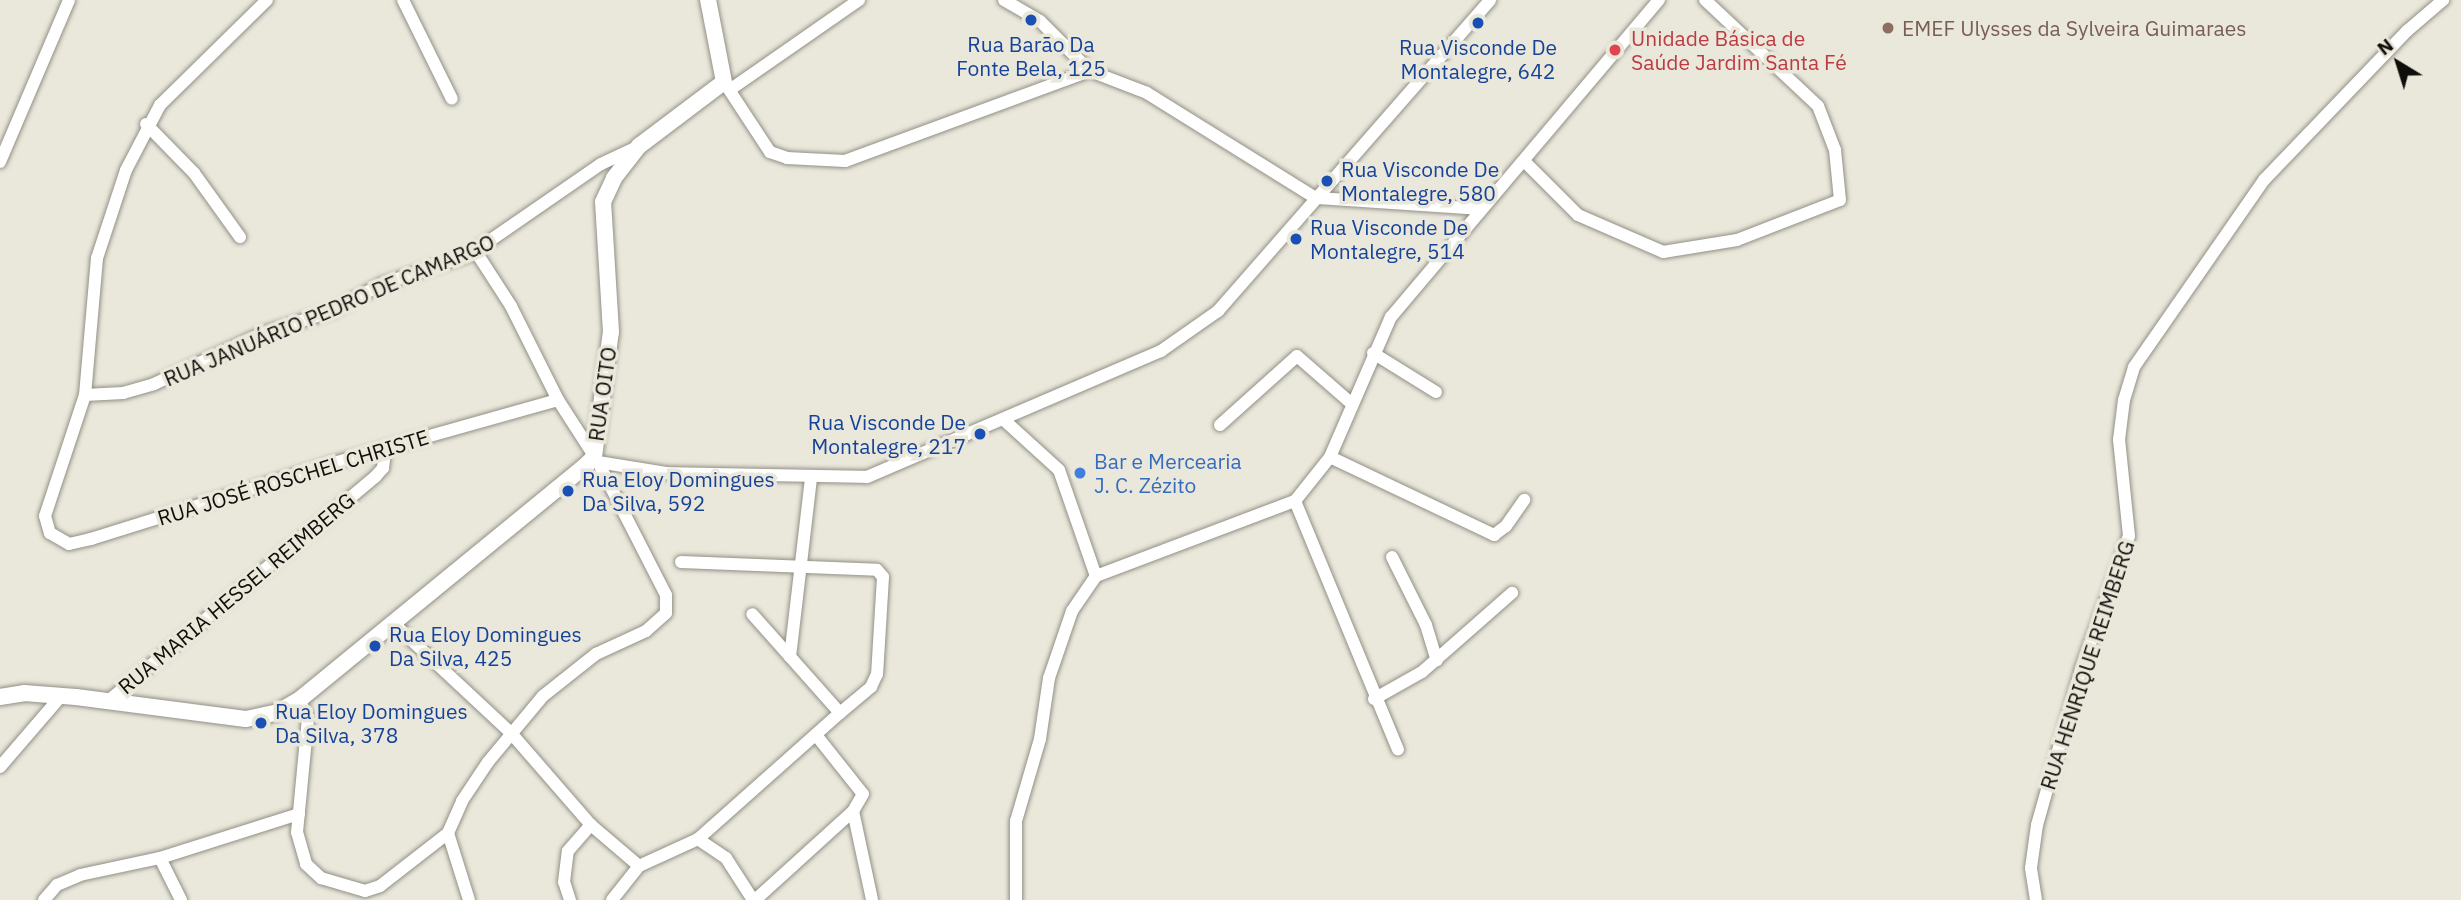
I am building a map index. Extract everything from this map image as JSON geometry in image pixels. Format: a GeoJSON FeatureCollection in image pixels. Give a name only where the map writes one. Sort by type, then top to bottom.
{"type":"FeatureCollection","features":[{"type":"Feature","properties":{"kind":"main road"},"geometry":{"type":"LineString","coordinates":[[708,0],[727,85]]}},
{"type":"Feature","properties":{"kind":"main road","name":"RUA OITO"},"geometry":{"type":"LineString","coordinates":[[596,459],[611,332],[603,202],[614,178],[639,146],[727,85]]}},
{"type":"Feature","properties":{"kind":"main road"},"geometry":{"type":"LineString","coordinates":[[0,697],[61,696],[246,719],[278,712],[299,700],[596,459]]}},
{"type":"Feature","properties":{"kind":"street"},"geometry":{"type":"LineString","coordinates":[[0,162],[69,0]]}},
{"type":"Feature","properties":{"kind":"street"},"geometry":{"type":"LineString","coordinates":[[85,395],[97,258],[123,177],[146,124],[185,78],[267,0]]}},
{"type":"Feature","properties":{"kind":"street"},"geometry":{"type":"LineString","coordinates":[[403,0],[452,99]]}},
{"type":"Feature","properties":{"kind":"street"},"geometry":{"type":"LineString","coordinates":[[859,0],[727,85],[770,152],[787,158],[845,162],[1090,71]]}},
{"type":"Feature","properties":{"kind":"street"},"geometry":{"type":"LineString","coordinates":[[1004,0],[1040,21],[1090,71],[1147,93],[1316,198],[1480,209]]}},
{"type":"Feature","properties":{"kind":"street"},"geometry":{"type":"LineString","coordinates":[[596,459],[666,473],[811,479],[867,477],[1135,364],[1200,327],[1490,0]]}},
{"type":"Feature","properties":{"kind":"street"},"geometry":{"type":"LineString","coordinates":[[1016,900],[1016,821],[1040,739],[1049,678],[1072,611],[1096,576],[1296,501],[1330,457],[1373,353],[1391,317],[1480,209],[1525,162],[1659,0]]}},
{"type":"Feature","properties":{"kind":"street"},"geometry":{"type":"LineString","coordinates":[[1525,162],[1578,215],[1662,252],[1737,240],[1840,200],[1835,150],[1818,106],[1705,0]]}},
{"type":"Feature","properties":{"kind":"street","name":"RUA HENRIQUE REIMBERG"},"geometry":{"type":"LineString","coordinates":[[2036,900],[2032,860],[2041,807],[2081,669],[2129,536],[2119,440],[2123,400],[2134,367],[2264,180],[2407,31],[2444,0]]}},
{"type":"Feature","properties":{"kind":"street"},"geometry":{"type":"LineString","coordinates":[[146,124],[194,173],[240,237]]}},
{"type":"Feature","properties":{"kind":"street","name":"RUA JANUÁRIO PEDRO DE CAMARGO"},"geometry":{"type":"LineString","coordinates":[[85,395],[123,393],[154,384],[255,337],[332,311],[382,284],[476,252],[601,164],[639,146]]}},
{"type":"Feature","properties":{"kind":"street"},"geometry":{"type":"LineString","coordinates":[[299,700],[308,718],[299,814],[299,850],[306,864],[321,878],[350,891],[380,886],[448,833],[462,800],[511,733],[567,674],[596,654],[646,631],[666,613],[666,595],[596,459],[558,400],[511,306],[476,252]]}},
{"type":"Feature","properties":{"kind":"street"},"geometry":{"type":"LineString","coordinates":[[1373,353],[1436,392]]}},
{"type":"Feature","properties":{"kind":"street"},"geometry":{"type":"LineString","coordinates":[[1220,425],[1297,356],[1352,404]]}},
{"type":"Feature","properties":{"kind":"street","name":"RUA JOSÉ ROSCHEL CHRISTE"},"geometry":{"type":"LineString","coordinates":[[85,395],[45,524],[55,539],[76,542],[330,464],[385,452],[434,433],[558,400]]}},
{"type":"Feature","properties":{"kind":"street"},"geometry":{"type":"LineString","coordinates":[[1004,420],[1059,470],[1096,576]]}},
{"type":"Feature","properties":{"kind":"street","name":"RUA MARIA HESSEL REIMBERG"},"geometry":{"type":"LineString","coordinates":[[107,701],[375,477],[383,468],[385,452]]}},
{"type":"Feature","properties":{"kind":"street"},"geometry":{"type":"LineString","coordinates":[[1330,457],[1494,535],[1506,526],[1524,500]]}},
{"type":"Feature","properties":{"kind":"street"},"geometry":{"type":"LineString","coordinates":[[790,657],[811,479]]}},
{"type":"Feature","properties":{"kind":"street"},"geometry":{"type":"LineString","coordinates":[[1296,501],[1374,699],[1398,750]]}},
{"type":"Feature","properties":{"kind":"street"},"geometry":{"type":"LineString","coordinates":[[1392,557],[1426,625],[1437,660]]}},
{"type":"Feature","properties":{"kind":"street"},"geometry":{"type":"LineString","coordinates":[[612,900],[639,866],[698,839],[871,687],[877,674],[883,576],[877,570],[681,562]]}},
{"type":"Feature","properties":{"kind":"street"},"geometry":{"type":"LineString","coordinates":[[1374,699],[1437,660],[1512,593]]}},
{"type":"Feature","properties":{"kind":"street"},"geometry":{"type":"LineString","coordinates":[[752,614],[840,713]]}},
{"type":"Feature","properties":{"kind":"street"},"geometry":{"type":"LineString","coordinates":[[393,623],[511,733],[591,825],[639,866]]}},
{"type":"Feature","properties":{"kind":"street"},"geometry":{"type":"LineString","coordinates":[[0,767],[61,696]]}},
{"type":"Feature","properties":{"kind":"street"},"geometry":{"type":"LineString","coordinates":[[698,839],[726,858],[754,900],[853,810],[863,794],[816,735]]}},
{"type":"Feature","properties":{"kind":"street"},"geometry":{"type":"LineString","coordinates":[[853,810],[871,899]]}},
{"type":"Feature","properties":{"kind":"street"},"geometry":{"type":"LineString","coordinates":[[44,900],[57,885],[80,875],[160,858],[299,814]]}},
{"type":"Feature","properties":{"kind":"street"},"geometry":{"type":"LineString","coordinates":[[570,900],[564,882],[568,851],[591,825]]}},
{"type":"Feature","properties":{"kind":"street"},"geometry":{"type":"LineString","coordinates":[[448,833],[469,900]]}},
{"type":"Feature","properties":{"kind":"street"},"geometry":{"type":"LineString","coordinates":[[160,858],[181,900]]}},
{"type":"Feature","properties":{"kind":"place","name":"Rua Barão Da Fonte Bela, 125"},"geometry":{"type":"Point","coordinates":[1031,20]}},
{"type":"Feature","properties":{"kind":"place","name":"Rua Visconde De Montalegre, 642"},"geometry":{"type":"Point","coordinates":[1478,23]}},
{"type":"Feature","properties":{"kind":"place","name":"EMEF Ulysses da Sylveira Guimaraes"},"geometry":{"type":"Point","coordinates":[1888,28]}},
{"type":"Feature","properties":{"kind":"place","name":"Unidade Básica de Saúde Jardim Santa Fé"},"geometry":{"type":"Point","coordinates":[1615,50]}},
{"type":"Feature","properties":{"kind":"place","name":"Rua Visconde De Montalegre, 580"},"geometry":{"type":"Point","coordinates":[1327,181]}},
{"type":"Feature","properties":{"kind":"place","name":"Rua Visconde De Montalegre, 514"},"geometry":{"type":"Point","coordinates":[1296,239]}},
{"type":"Feature","properties":{"kind":"place","name":"Rua Visconde De Montalegre, 217"},"geometry":{"type":"Point","coordinates":[980,434]}},
{"type":"Feature","properties":{"kind":"place","name":"Bar e Mercearia J. C. Zézito"},"geometry":{"type":"Point","coordinates":[1080,473]}},
{"type":"Feature","properties":{"kind":"place","name":"Rua Eloy Domingues Da Silva, 592"},"geometry":{"type":"Point","coordinates":[568,491]}},
{"type":"Feature","properties":{"kind":"place","name":"Rua Eloy Domingues Da Silva, 425"},"geometry":{"type":"Point","coordinates":[375,646]}},
{"type":"Feature","properties":{"kind":"place","name":"Rua Eloy Domingues Da Silva, 378"},"geometry":{"type":"Point","coordinates":[261,723]}}]}
